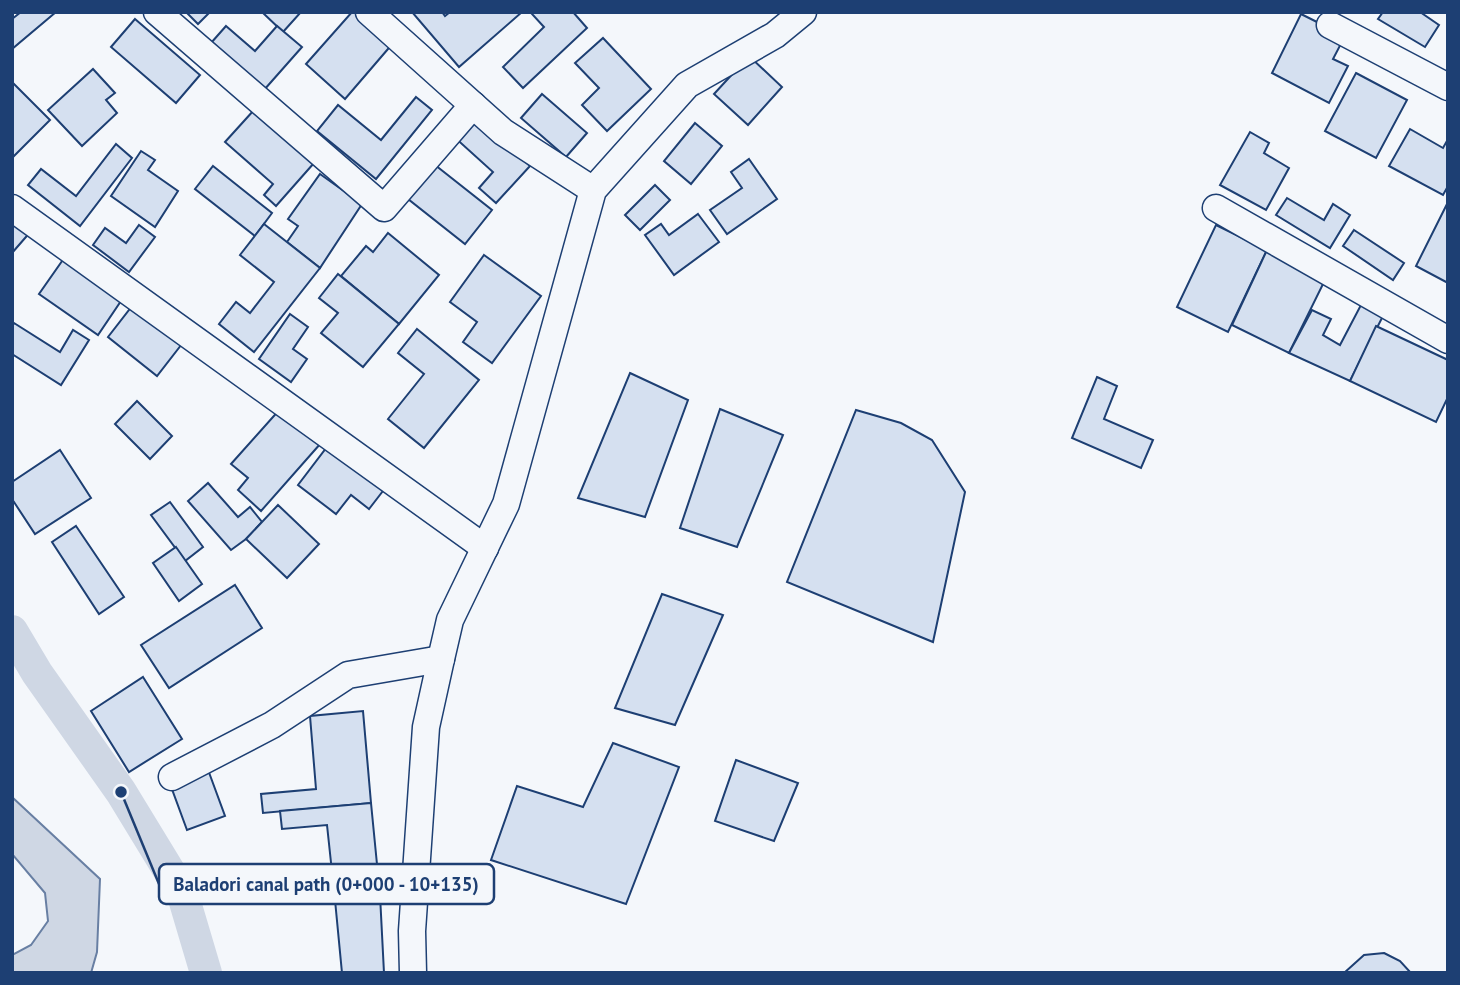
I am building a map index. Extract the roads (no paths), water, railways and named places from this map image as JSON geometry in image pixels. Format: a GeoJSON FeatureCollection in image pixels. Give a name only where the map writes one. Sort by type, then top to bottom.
{"type":"FeatureCollection","features":[{"type":"Feature","properties":{"kind":"street"},"geometry":{"type":"LineString","coordinates":[[157,12],[384,208],[473,105]]}},
{"type":"Feature","properties":{"kind":"street"},"geometry":{"type":"LineString","coordinates":[[369,12],[503,132],[593,190]]}},
{"type":"Feature","properties":{"kind":"street"},"geometry":{"type":"LineString","coordinates":[[413,973],[412,931],[426,727],[441,659],[450,620],[506,504],[593,190],[687,85],[775,35],[803,12]]}},
{"type":"Feature","properties":{"kind":"street"},"geometry":{"type":"LineString","coordinates":[[1330,25],[1448,87]]}},
{"type":"Feature","properties":{"kind":"street"},"geometry":{"type":"LineString","coordinates":[[12,208],[485,548]]}},
{"type":"Feature","properties":{"kind":"street"},"geometry":{"type":"LineString","coordinates":[[1216,208],[1448,340]]}},
{"type":"Feature","properties":{"kind":"street"},"geometry":{"type":"LineString","coordinates":[[172,777],[272,725],[348,675],[441,659]]}},
{"type":"Feature","properties":{"kind":"waterway"},"geometry":{"type":"LineString","coordinates":[[12,631],[37,673],[121,792],[182,892],[206,973]]}},
{"type":"Feature","properties":{"kind":"place","name":"Baladori canal path (0+000 - 10+135)"},"geometry":{"type":"Point","coordinates":[121,792]}}]}
